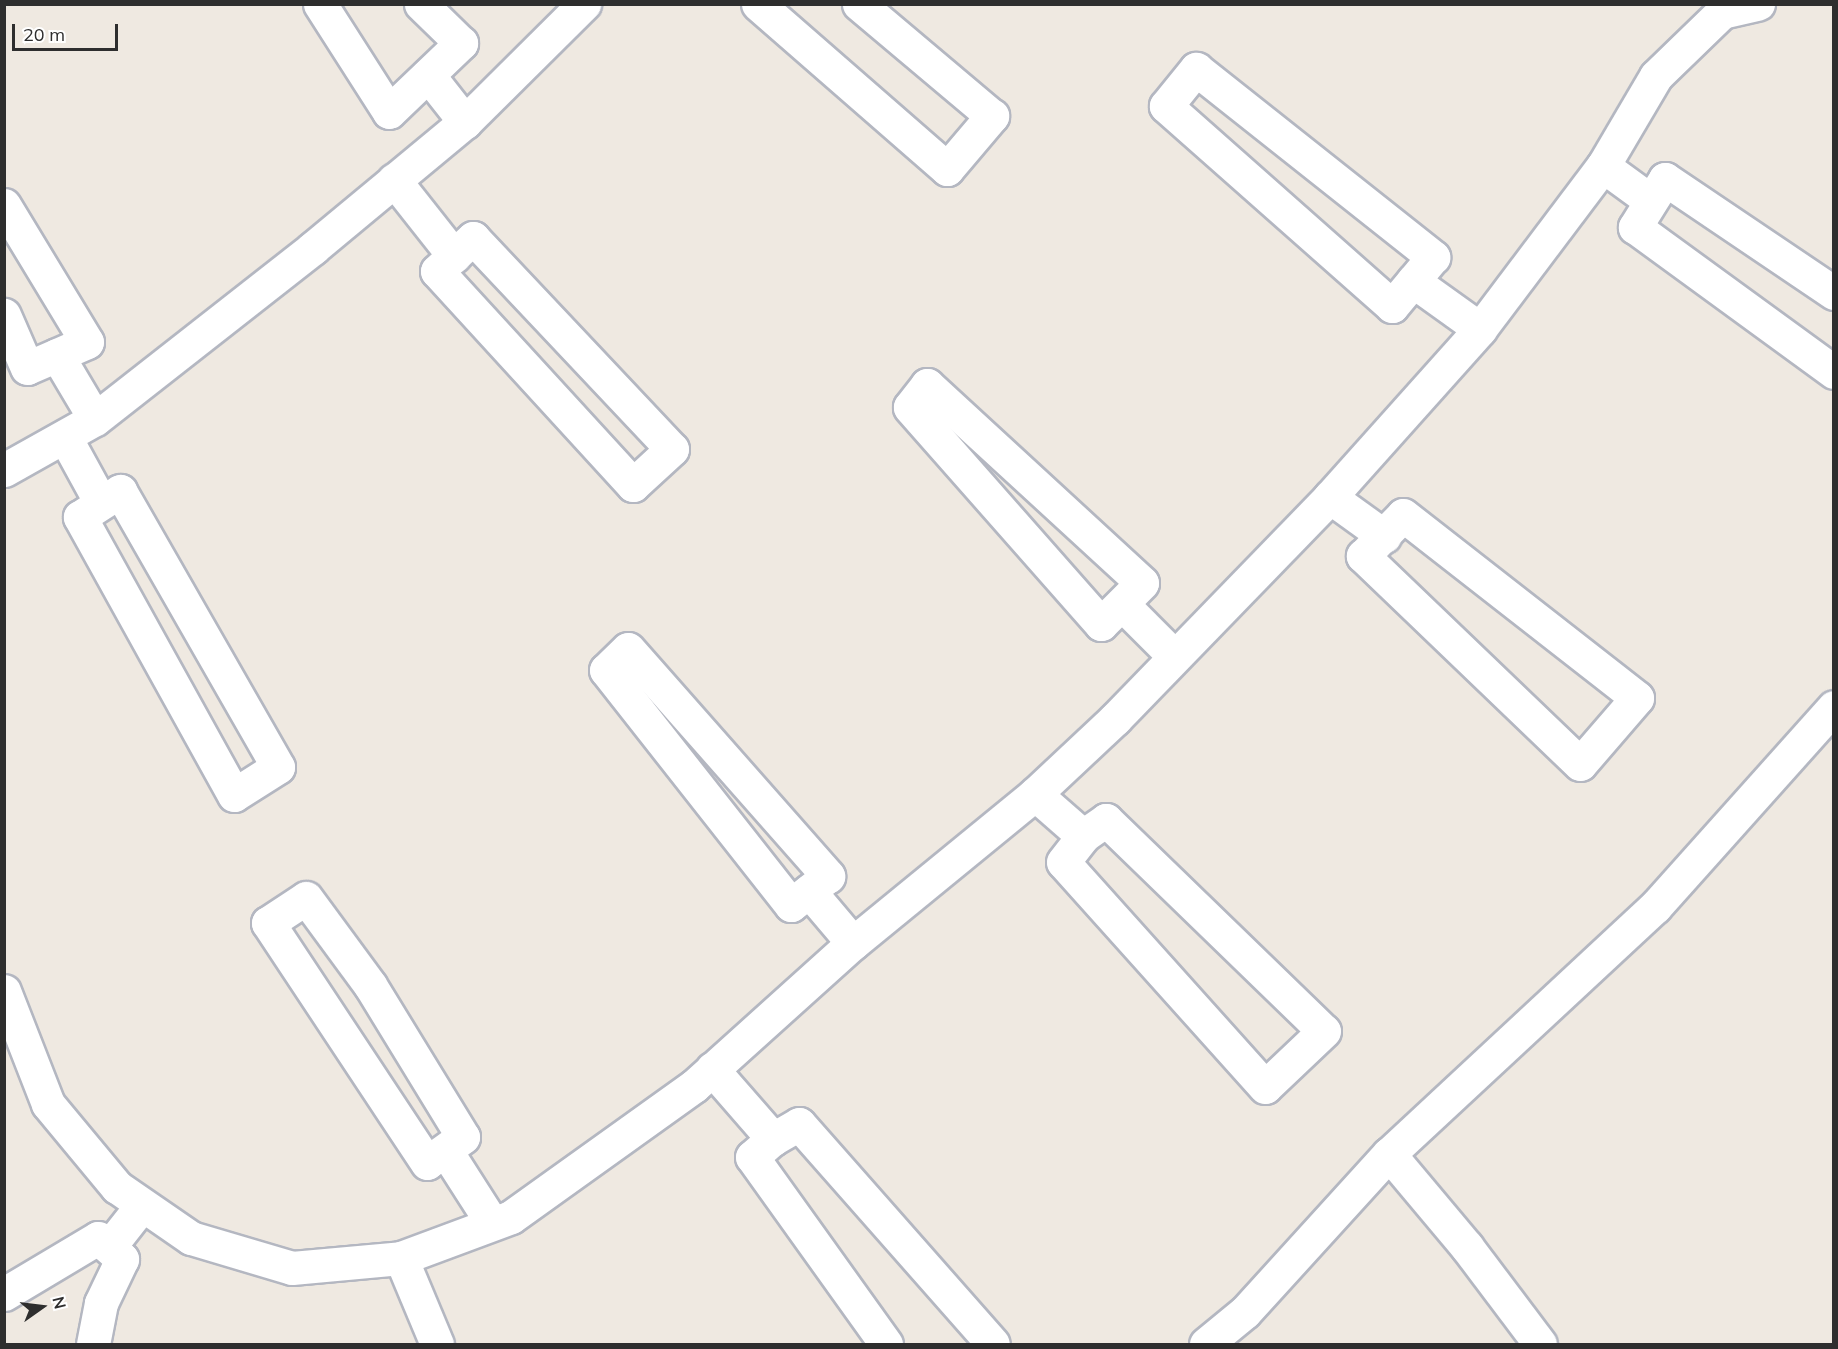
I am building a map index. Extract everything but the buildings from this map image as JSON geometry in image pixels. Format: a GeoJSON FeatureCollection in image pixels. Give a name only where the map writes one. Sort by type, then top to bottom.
{"type":"FeatureCollection","features":[{"type":"Feature","properties":{"kind":"street"},"geometry":{"type":"LineString","coordinates":[[320,4],[389,112],[461,43],[420,4]]}},
{"type":"Feature","properties":{"kind":"street"},"geometry":{"type":"LineString","coordinates":[[4,470],[66,439],[95,419],[394,180],[465,122],[584,4]]}},
{"type":"Feature","properties":{"kind":"street"},"geometry":{"type":"LineString","coordinates":[[758,4],[947,169],[992,116],[859,4]]}},
{"type":"Feature","properties":{"kind":"street"},"geometry":{"type":"LineString","coordinates":[[4,991],[48,1104],[117,1187],[191,1238],[292,1268],[401,1258],[511,1217],[712,1069],[853,943],[1035,794],[1114,719],[1330,497],[1480,329],[1603,166],[1656,76],[1720,8],[1758,4]]}},
{"type":"Feature","properties":{"kind":"street"},"geometry":{"type":"LineString","coordinates":[[1196,69],[1433,257],[1413,281],[1392,306],[1166,106],[1196,69]]}},
{"type":"Feature","properties":{"kind":"street"},"geometry":{"type":"LineString","coordinates":[[429,75],[465,122]]}},
{"type":"Feature","properties":{"kind":"street"},"geometry":{"type":"LineString","coordinates":[[1603,166],[1651,201]]}},
{"type":"Feature","properties":{"kind":"street"},"geometry":{"type":"LineString","coordinates":[[1833,293],[1665,179],[1635,227],[1833,372]]}},
{"type":"Feature","properties":{"kind":"street"},"geometry":{"type":"LineString","coordinates":[[394,180],[454,256]]}},
{"type":"Feature","properties":{"kind":"street"},"geometry":{"type":"LineString","coordinates":[[4,205],[87,342],[27,368],[4,315]]}},
{"type":"Feature","properties":{"kind":"street"},"geometry":{"type":"LineString","coordinates":[[473,238],[672,449],[633,485],[437,271],[454,256],[473,238]]}},
{"type":"Feature","properties":{"kind":"street"},"geometry":{"type":"LineString","coordinates":[[1413,281],[1480,329]]}},
{"type":"Feature","properties":{"kind":"street"},"geometry":{"type":"LineString","coordinates":[[57,355],[95,419]]}},
{"type":"Feature","properties":{"kind":"street"},"geometry":{"type":"LineString","coordinates":[[927,385],[1142,583],[1122,604],[1101,624],[910,407],[927,385]]}},
{"type":"Feature","properties":{"kind":"street"},"geometry":{"type":"LineString","coordinates":[[66,439],[100,501]]}},
{"type":"Feature","properties":{"kind":"street"},"geometry":{"type":"LineString","coordinates":[[120,491],[278,766],[234,795],[80,517],[100,501],[120,491]]}},
{"type":"Feature","properties":{"kind":"street"},"geometry":{"type":"LineString","coordinates":[[1330,497],[1384,536]]}},
{"type":"Feature","properties":{"kind":"street"},"geometry":{"type":"LineString","coordinates":[[1403,514],[1637,698],[1580,764],[1363,556],[1384,536],[1403,514]]}},
{"type":"Feature","properties":{"kind":"street"},"geometry":{"type":"LineString","coordinates":[[1122,604],[1174,656]]}},
{"type":"Feature","properties":{"kind":"street"},"geometry":{"type":"LineString","coordinates":[[628,649],[828,876],[809,891],[791,905],[606,670],[628,649]]}},
{"type":"Feature","properties":{"kind":"street"},"geometry":{"type":"LineString","coordinates":[[1206,1344],[1245,1312],[1389,1154],[1654,907],[1833,707]]}},
{"type":"Feature","properties":{"kind":"street"},"geometry":{"type":"LineString","coordinates":[[1035,794],[1083,836]]}},
{"type":"Feature","properties":{"kind":"street"},"geometry":{"type":"LineString","coordinates":[[1106,820],[1324,1031],[1265,1087],[1063,862],[1083,836],[1106,820]]}},
{"type":"Feature","properties":{"kind":"street"},"geometry":{"type":"LineString","coordinates":[[809,891],[853,943]]}},
{"type":"Feature","properties":{"kind":"street"},"geometry":{"type":"LineString","coordinates":[[306,898],[370,985],[463,1137],[446,1151],[427,1163],[268,923],[306,898]]}},
{"type":"Feature","properties":{"kind":"street"},"geometry":{"type":"LineString","coordinates":[[712,1069],[773,1139]]}},
{"type":"Feature","properties":{"kind":"street"},"geometry":{"type":"LineString","coordinates":[[886,1344],[752,1157],[773,1139],[799,1124],[993,1344]]}},
{"type":"Feature","properties":{"kind":"street"},"geometry":{"type":"LineString","coordinates":[[446,1151],[492,1223]]}},
{"type":"Feature","properties":{"kind":"street"},"geometry":{"type":"LineString","coordinates":[[1389,1154],[1467,1247],[1540,1344]]}},
{"type":"Feature","properties":{"kind":"street"},"geometry":{"type":"LineString","coordinates":[[109,1247],[142,1205]]}},
{"type":"Feature","properties":{"kind":"street"},"geometry":{"type":"LineString","coordinates":[[4,1294],[98,1238],[122,1258],[102,1303],[93,1344]]}},
{"type":"Feature","properties":{"kind":"street"},"geometry":{"type":"LineString","coordinates":[[401,1258],[437,1344]]}}]}
